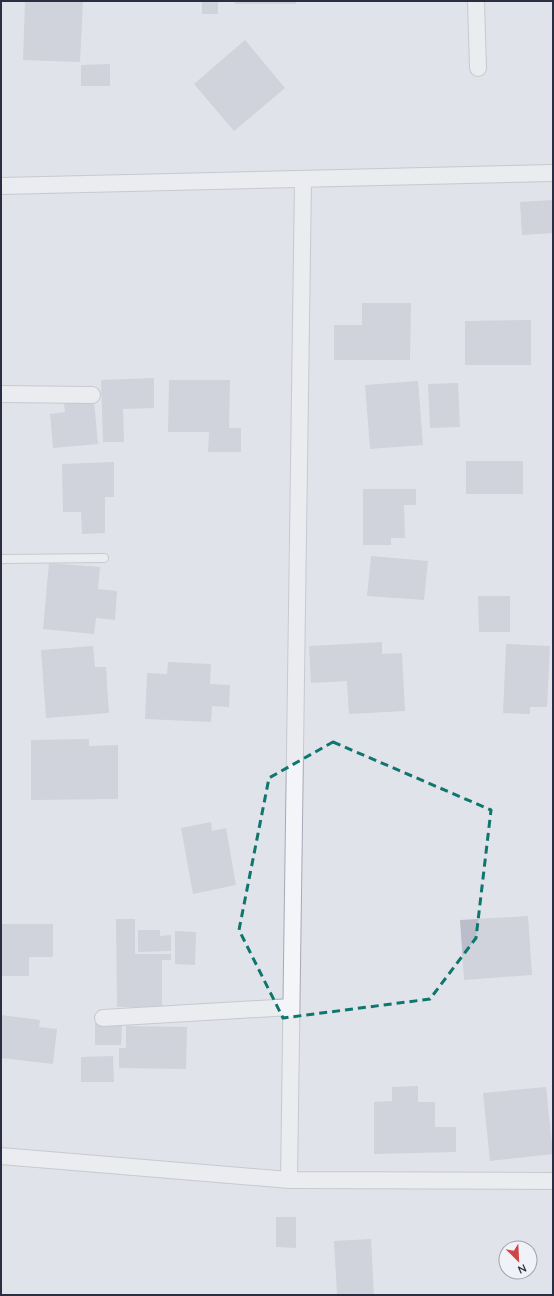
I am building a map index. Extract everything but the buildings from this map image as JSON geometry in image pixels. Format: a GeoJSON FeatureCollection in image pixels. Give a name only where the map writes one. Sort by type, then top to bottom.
{"type":"FeatureCollection","features":[{"type":"Feature","properties":{"kind":"street"},"geometry":{"type":"LineString","coordinates":[[476,1],[478,68]]}},
{"type":"Feature","properties":{"kind":"street"},"geometry":{"type":"LineString","coordinates":[[1,186],[553,173]]}},
{"type":"Feature","properties":{"kind":"street"},"geometry":{"type":"LineString","coordinates":[[289,1180],[303,178]]}},
{"type":"Feature","properties":{"kind":"street"},"geometry":{"type":"LineString","coordinates":[[1,394],[92,395]]}},
{"type":"Feature","properties":{"kind":"street"},"geometry":{"type":"LineString","coordinates":[[103,1018],[291,1007]]}},
{"type":"Feature","properties":{"kind":"street"},"geometry":{"type":"LineString","coordinates":[[1,1156],[289,1180],[553,1181]]}},
{"type":"Feature","properties":{"kind":"lane"},"geometry":{"type":"LineString","coordinates":[[1,559],[104,558]]}},
{"type":"Feature","properties":{"kind":"highlighted area"},"geometry":{"type":"Polygon","coordinates":[[[333,742],[491,810],[476,938],[430,999],[283,1018],[239,930],[269,778],[333,742]]]}}]}
